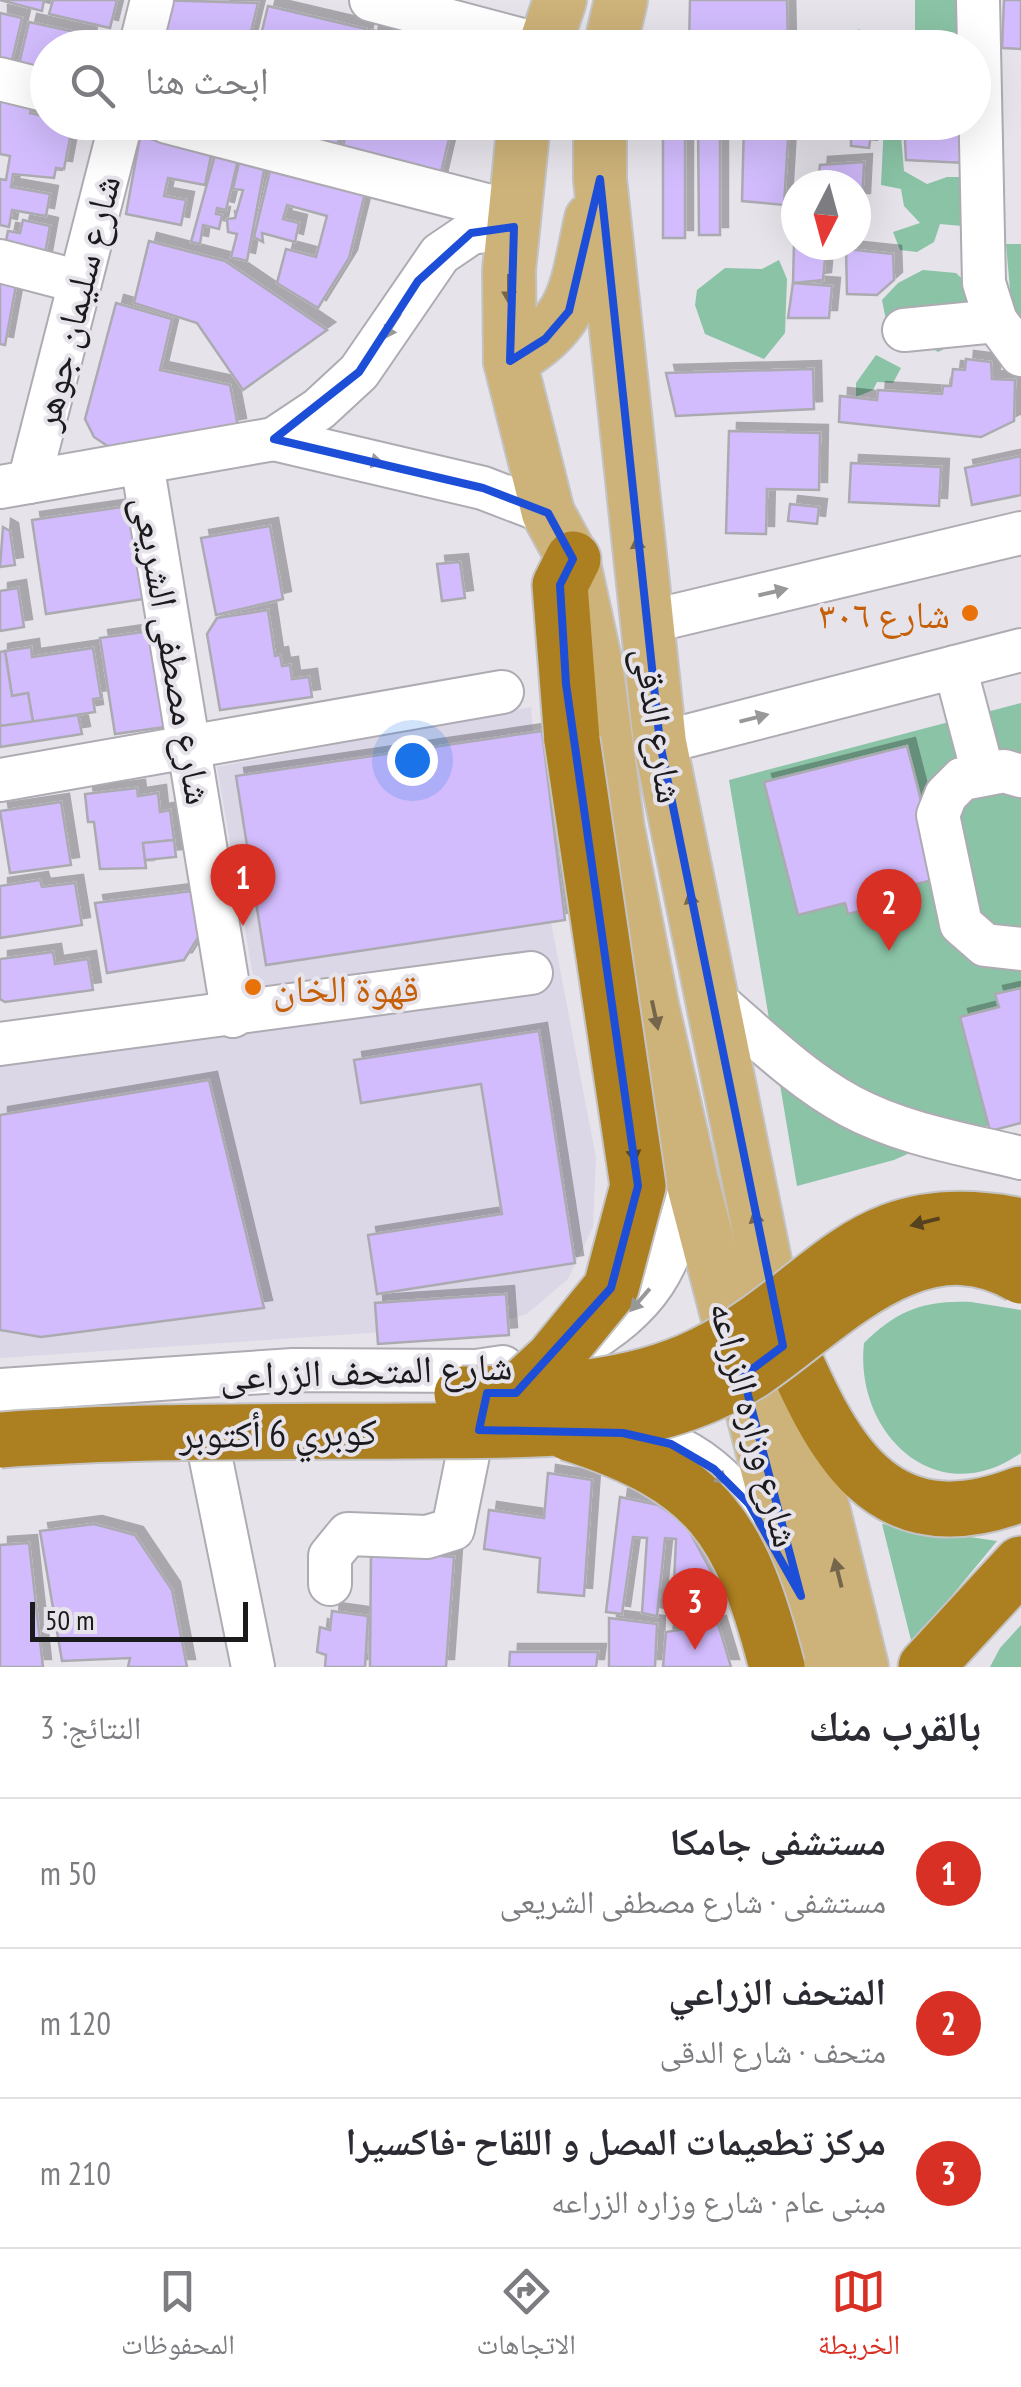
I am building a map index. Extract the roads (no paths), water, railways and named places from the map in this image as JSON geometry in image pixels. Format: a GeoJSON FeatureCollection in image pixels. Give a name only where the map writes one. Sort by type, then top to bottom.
{"type":"FeatureCollection","features":[{"type":"Feature","properties":{"kind":"highway"},"geometry":{"type":"LineString","coordinates":[[496,1382],[554,1359],[610,1288],[638,1186],[572,740],[560,585],[561,536]]}},
{"type":"Feature","properties":{"kind":"highway","name":"كوبري 6 أكتوبر"},"geometry":{"type":"LineString","coordinates":[[0,1412],[496,1382],[610,1385],[703,1354],[763,1316],[837,1258],[874,1237],[934,1218],[974,1216],[1021,1226]]}},
{"type":"Feature","properties":{"kind":"highway"},"geometry":{"type":"LineString","coordinates":[[556,1429],[644,1416],[700,1400],[756,1369],[836,1305],[874,1281],[918,1264],[970,1259],[1021,1276]]}},
{"type":"Feature","properties":{"kind":"highway"},"geometry":{"type":"LineString","coordinates":[[777,1320],[824,1422],[849,1462],[891,1496],[946,1511],[984,1508],[1021,1494]]}},
{"type":"Feature","properties":{"kind":"highway"},"geometry":{"type":"LineString","coordinates":[[556,1429],[629,1452],[662,1469],[705,1504],[740,1552],[760,1601],[777,1667]]}},
{"type":"Feature","properties":{"kind":"highway","name":"كوبري 6 أكتوبر"},"geometry":{"type":"LineString","coordinates":[[0,1440],[82,1434],[556,1429]]}},
{"type":"Feature","properties":{"kind":"highway"},"geometry":{"type":"LineString","coordinates":[[926,1667],[1016,1568]]}},
{"type":"Feature","properties":{"kind":"main road"},"geometry":{"type":"LineString","coordinates":[[550,30],[560,0]]}},
{"type":"Feature","properties":{"kind":"main road"},"geometry":{"type":"LineString","coordinates":[[614,30],[621,0]]}},
{"type":"Feature","properties":{"kind":"main road","name":"شارع الدقى"},"geometry":{"type":"LineString","coordinates":[[522,140],[514,220],[510,362],[596,664],[618,829],[652,1006],[692,1180]]}},
{"type":"Feature","properties":{"kind":"main road","name":"شارع الدقى"},"geometry":{"type":"LineString","coordinates":[[600,140],[600,179],[644,623],[660,743],[777,1320]]}},
{"type":"Feature","properties":{"kind":"main road"},"geometry":{"type":"LineString","coordinates":[[510,362],[545,340],[569,311],[600,179]]}},
{"type":"Feature","properties":{"kind":"main road","name":"شارع وزاره الزراعه"},"geometry":{"type":"LineString","coordinates":[[692,1180],[819,1667]]}},
{"type":"Feature","properties":{"kind":"main road","name":"شارع وزاره الزراعه"},"geometry":{"type":"LineString","coordinates":[[777,1320],[862,1667]]}},
{"type":"Feature","properties":{"kind":"street"},"geometry":{"type":"LineString","coordinates":[[144,30],[152,0]]}},
{"type":"Feature","properties":{"kind":"street"},"geometry":{"type":"LineString","coordinates":[[371,0],[482,30]]}},
{"type":"Feature","properties":{"kind":"street"},"geometry":{"type":"LineString","coordinates":[[978,0],[979,30]]}},
{"type":"Feature","properties":{"kind":"street"},"geometry":{"type":"LineString","coordinates":[[0,79],[30,86]]}},
{"type":"Feature","properties":{"kind":"street","name":"شارع سليمان جوهر"},"geometry":{"type":"LineString","coordinates":[[15,484],[80,282],[116,140]]}},
{"type":"Feature","properties":{"kind":"street"},"geometry":{"type":"LineString","coordinates":[[231,140],[514,220]]}},
{"type":"Feature","properties":{"kind":"street"},"geometry":{"type":"LineString","coordinates":[[981,140],[984,282],[996,321],[1021,355]]}},
{"type":"Feature","properties":{"kind":"street"},"geometry":{"type":"LineString","coordinates":[[15,484],[274,438],[319,409],[358,372],[440,254],[471,233],[514,220]]}},
{"type":"Feature","properties":{"kind":"street"},"geometry":{"type":"LineString","coordinates":[[0,261],[80,282]]}},
{"type":"Feature","properties":{"kind":"street"},"geometry":{"type":"LineString","coordinates":[[904,330],[996,321]]}},
{"type":"Feature","properties":{"kind":"street"},"geometry":{"type":"LineString","coordinates":[[274,438],[483,488],[561,536]]}},
{"type":"Feature","properties":{"kind":"street","name":"شارع مصطفى الشريعى"},"geometry":{"type":"LineString","coordinates":[[142,463],[192,748],[233,1016]]}},
{"type":"Feature","properties":{"kind":"street"},"geometry":{"type":"LineString","coordinates":[[644,623],[1021,533]]}},
{"type":"Feature","properties":{"kind":"street"},"geometry":{"type":"LineString","coordinates":[[660,743],[1021,650]]}},
{"type":"Feature","properties":{"kind":"street"},"geometry":{"type":"LineString","coordinates":[[955,667],[1002,774],[962,779],[946,795],[938,815],[939,837],[961,924],[984,945],[1021,949]]}},
{"type":"Feature","properties":{"kind":"street"},"geometry":{"type":"LineString","coordinates":[[0,780],[502,692]]}},
{"type":"Feature","properties":{"kind":"street"},"geometry":{"type":"LineString","coordinates":[[0,1044],[233,1016],[532,973]]}},
{"type":"Feature","properties":{"kind":"street"},"geometry":{"type":"LineString","coordinates":[[710,996],[801,1073],[850,1106],[902,1128],[1021,1158]]}},
{"type":"Feature","properties":{"kind":"street","name":"شارع المتحف الزراعى"},"geometry":{"type":"LineString","coordinates":[[0,1390],[293,1370],[496,1382],[569,1354],[612,1328],[642,1302],[676,1242],[692,1180]]}},
{"type":"Feature","properties":{"kind":"street"},"geometry":{"type":"LineString","coordinates":[[330,1584],[330,1556],[348,1534],[428,1537],[453,1529],[470,1440],[483,1426],[489,1407],[486,1388],[496,1382]]}},
{"type":"Feature","properties":{"kind":"street","name":"شارع المتحف الزراعى"},"geometry":{"type":"LineString","coordinates":[[0,1464],[209,1450],[623,1434],[671,1444],[714,1469],[749,1504],[801,1596]]}},
{"type":"Feature","properties":{"kind":"street"},"geometry":{"type":"LineString","coordinates":[[209,1450],[253,1667]]}},
{"type":"Feature","properties":{"kind":"place","name":"شارع ٣٠٦"},"geometry":{"type":"Point","coordinates":[970,613]}},
{"type":"Feature","properties":{"kind":"place","name":"مستشفى جامكا"},"geometry":{"type":"Point","coordinates":[243,926]}},
{"type":"Feature","properties":{"kind":"place","name":"المتحف الزراعي"},"geometry":{"type":"Point","coordinates":[889,951]}},
{"type":"Feature","properties":{"kind":"place","name":"قهوة الخان"},"geometry":{"type":"Point","coordinates":[253,987]}},
{"type":"Feature","properties":{"kind":"place","name":"مركز تطعيمات المصل و اللقاح -فاكسيرا"},"geometry":{"type":"Point","coordinates":[695,1650]}}]}
